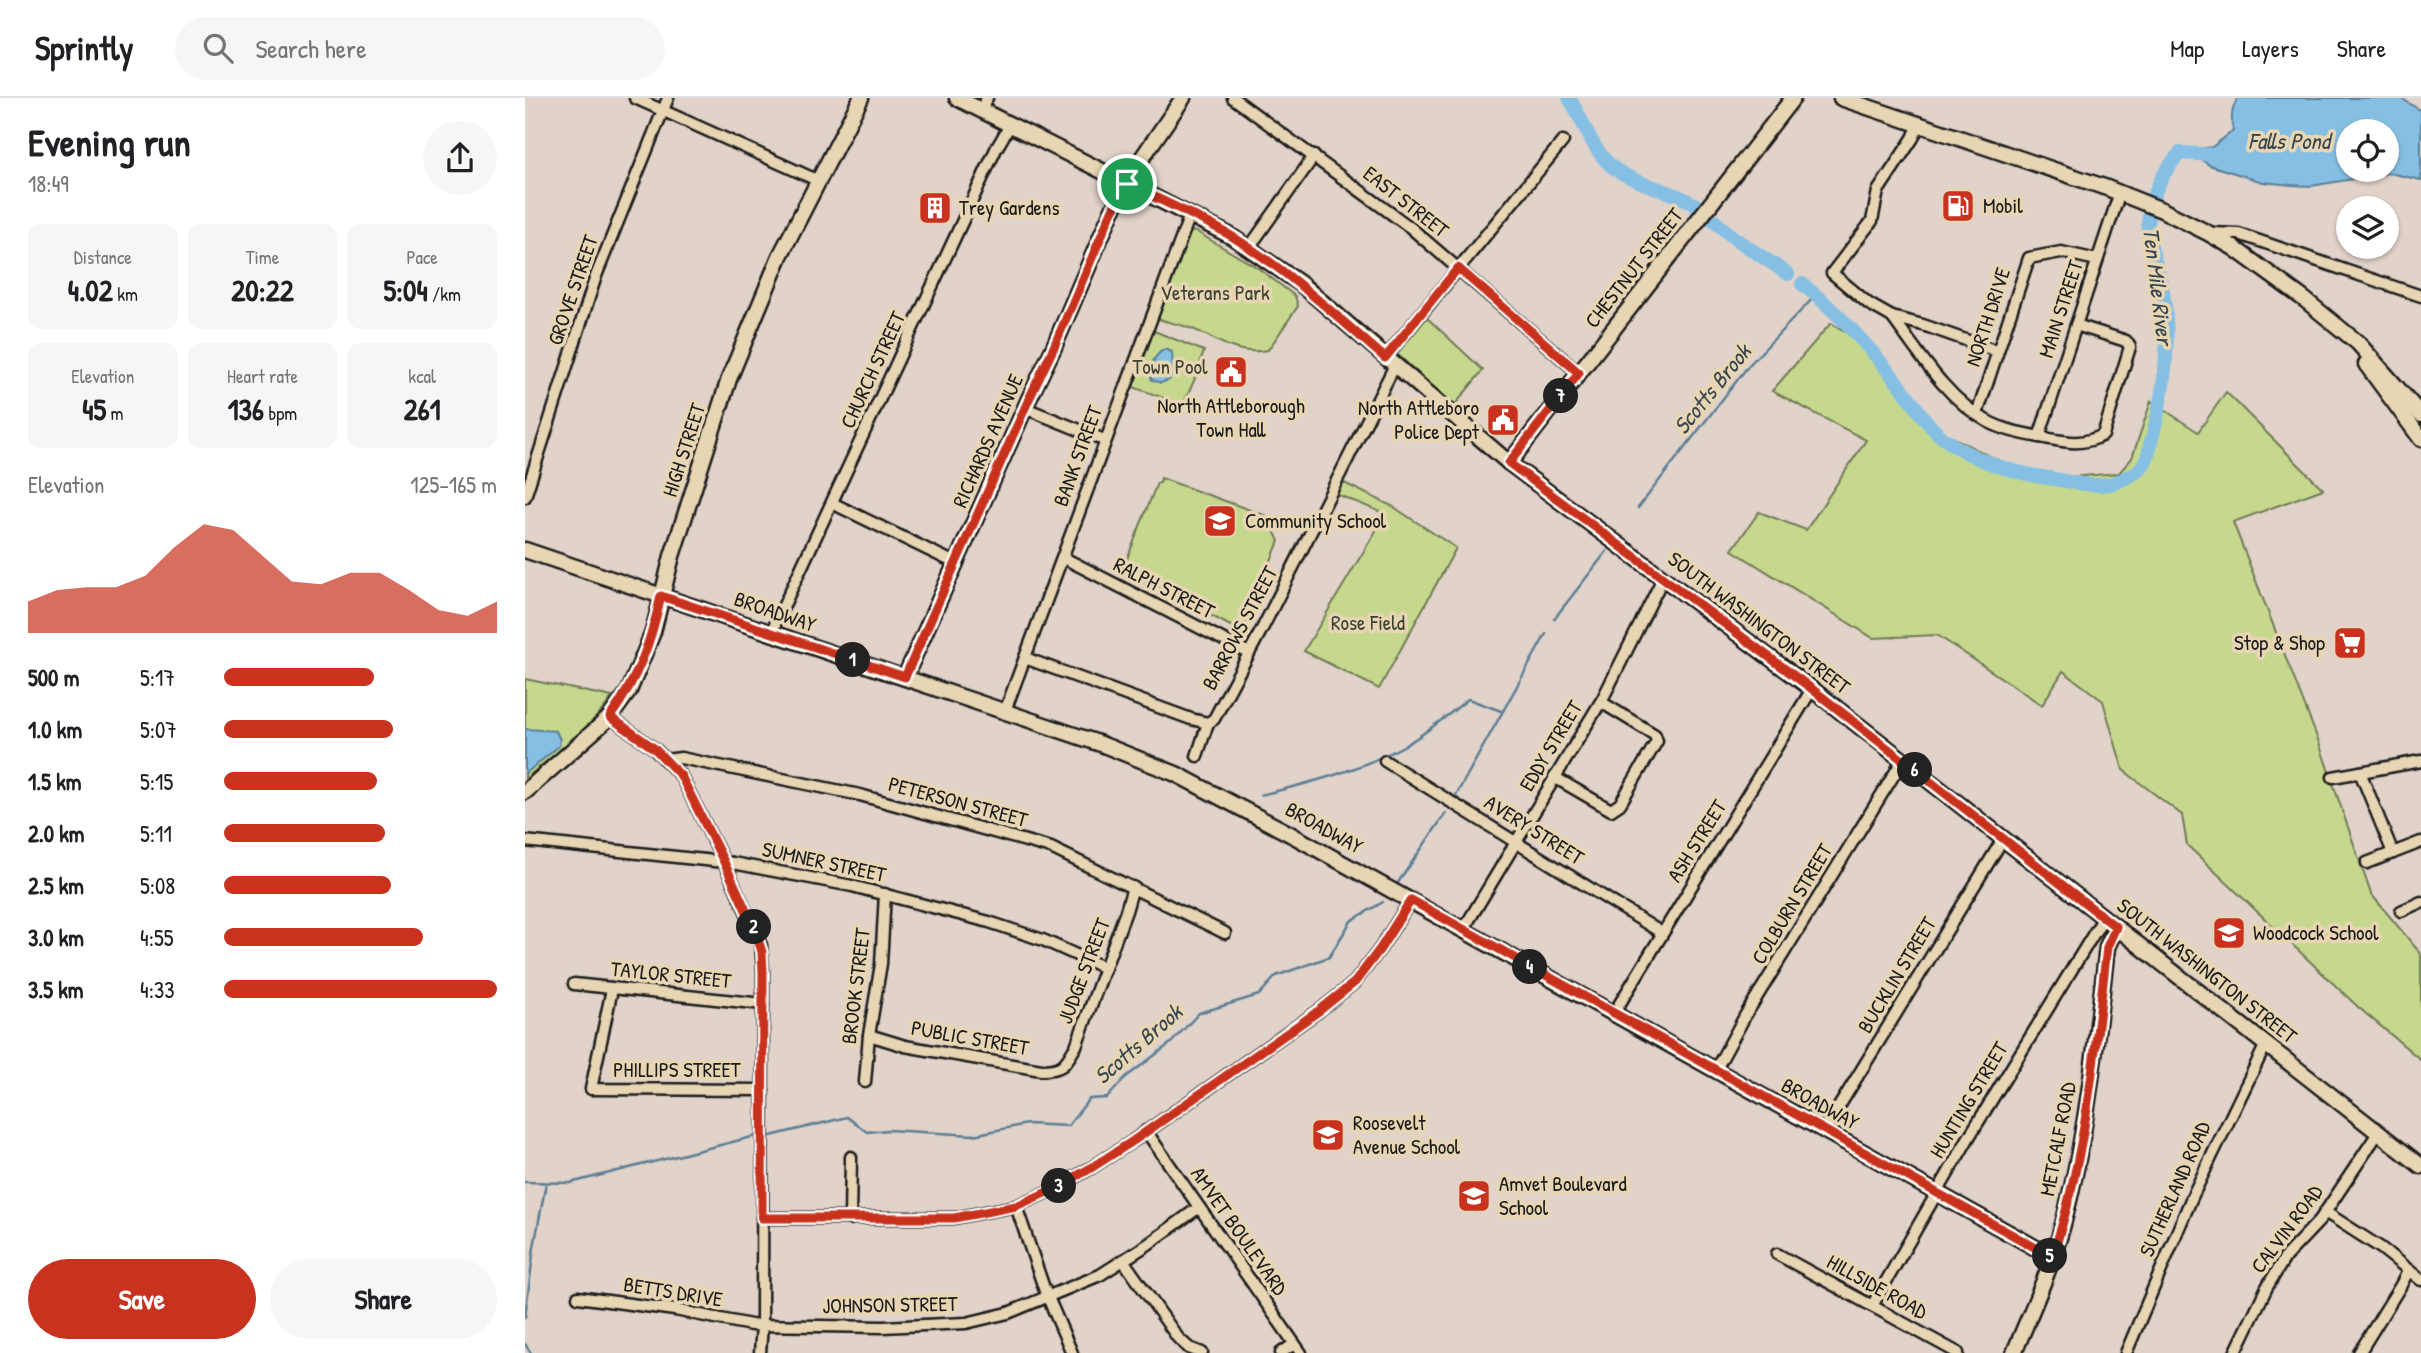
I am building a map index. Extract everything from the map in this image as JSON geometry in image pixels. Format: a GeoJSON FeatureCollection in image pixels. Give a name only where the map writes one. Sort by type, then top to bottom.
{"type":"FeatureCollection","features":[{"type":"Feature","properties":{"kind":"street"},"geometry":{"type":"LineString","coordinates":[[635,98],[818,181]]}},
{"type":"Feature","properties":{"kind":"street","name":"GROVE STREET"},"geometry":{"type":"LineString","coordinates":[[525,497],[596,276],[668,98]]}},
{"type":"Feature","properties":{"kind":"street","name":"HIGH STREET"},"geometry":{"type":"LineString","coordinates":[[525,792],[610,717],[629,691],[653,632],[672,556],[729,379],[780,256],[861,98]]}},
{"type":"Feature","properties":{"kind":"street","name":"SOUTH WASHINGTON STREET"},"geometry":{"type":"LineString","coordinates":[[957,98],[984,104],[1010,125],[1190,215],[1249,247],[1301,284],[1509,463],[1812,689],[2421,1166]]}},
{"type":"Feature","properties":{"kind":"street","name":"RICHARDS AVENUE"},"geometry":{"type":"LineString","coordinates":[[905,677],[1053,349],[1112,211],[1183,98]]}},
{"type":"Feature","properties":{"kind":"street","name":"EAST STREET"},"geometry":{"type":"LineString","coordinates":[[1233,98],[1411,228],[1579,373]]}},
{"type":"Feature","properties":{"kind":"street","name":"CHESTNUT STREET"},"geometry":{"type":"LineString","coordinates":[[1509,463],[1793,98]]}},
{"type":"Feature","properties":{"kind":"street"},"geometry":{"type":"LineString","coordinates":[[1841,98],[2120,192],[2209,233],[2234,248],[2357,343],[2421,415]]}},
{"type":"Feature","properties":{"kind":"street"},"geometry":{"type":"LineString","coordinates":[[1919,124],[1913,138],[1878,191],[1872,221],[1832,272],[1869,304],[1892,317],[1997,351]]}},
{"type":"Feature","properties":{"kind":"street","name":"CHURCH STREET"},"geometry":{"type":"LineString","coordinates":[[771,633],[996,149],[1010,125]]}},
{"type":"Feature","properties":{"kind":"street","name":"BARROWS STREET"},"geometry":{"type":"LineString","coordinates":[[1197,756],[1208,723],[1214,719],[1249,653],[1389,362],[1458,268],[1563,141]]}},
{"type":"Feature","properties":{"kind":"street"},"geometry":{"type":"LineString","coordinates":[[1249,247],[1314,156]]}},
{"type":"Feature","properties":{"kind":"street","name":"MAIN STREET"},"geometry":{"type":"LineString","coordinates":[[2039,437],[2120,192]]}},
{"type":"Feature","properties":{"kind":"street","name":"BANK STREET"},"geometry":{"type":"LineString","coordinates":[[1005,711],[1190,215]]}},
{"type":"Feature","properties":{"kind":"street"},"geometry":{"type":"LineString","coordinates":[[2209,233],[2239,234],[2421,296]]}},
{"type":"Feature","properties":{"kind":"street","name":"NORTH DRIVE"},"geometry":{"type":"LineString","coordinates":[[1977,414],[2029,258],[2060,252],[2097,260]]}},
{"type":"Feature","properties":{"kind":"street"},"geometry":{"type":"LineString","coordinates":[[2315,309],[2358,355],[2421,439]]}},
{"type":"Feature","properties":{"kind":"street"},"geometry":{"type":"LineString","coordinates":[[1892,317],[1951,391],[1977,414],[2010,431],[2070,443],[2090,442],[2102,435],[2109,421],[2130,347],[2126,341],[2076,325]]}},
{"type":"Feature","properties":{"kind":"street"},"geometry":{"type":"LineString","coordinates":[[1025,408],[1104,440]]}},
{"type":"Feature","properties":{"kind":"street"},"geometry":{"type":"LineString","coordinates":[[832,503],[955,563]]}},
{"type":"Feature","properties":{"kind":"street","name":"BROADWAY"},"geometry":{"type":"LineString","coordinates":[[525,550],[1101,744],[1176,774],[1411,900],[2052,1257]]}},
{"type":"Feature","properties":{"kind":"street","name":"RALPH STREET"},"geometry":{"type":"LineString","coordinates":[[1062,557],[1249,653]]}},
{"type":"Feature","properties":{"kind":"street","name":"EDDY STREET"},"geometry":{"type":"LineString","coordinates":[[1463,930],[1601,702],[1663,578]]}},
{"type":"Feature","properties":{"kind":"street"},"geometry":{"type":"LineString","coordinates":[[1025,658],[1208,723]]}},
{"type":"Feature","properties":{"kind":"street","name":"ASH STREET"},"geometry":{"type":"LineString","coordinates":[[1614,1013],[1812,689]]}},
{"type":"Feature","properties":{"kind":"street"},"geometry":{"type":"LineString","coordinates":[[1554,777],[1611,810],[1620,804],[1657,741],[1655,735],[1601,702]]}},
{"type":"Feature","properties":{"kind":"street"},"geometry":{"type":"LineString","coordinates":[[610,717],[655,749],[681,776],[761,945],[763,1090],[760,1353]]}},
{"type":"Feature","properties":{"kind":"street","name":"PETERSON STREET"},"geometry":{"type":"LineString","coordinates":[[665,760],[681,758],[860,795],[1052,848],[1225,933]]}},
{"type":"Feature","properties":{"kind":"street","name":"COLBURN STREET"},"geometry":{"type":"LineString","coordinates":[[1716,1069],[1903,760]]}},
{"type":"Feature","properties":{"kind":"street","name":"AVERY STREET"},"geometry":{"type":"LineString","coordinates":[[1385,761],[1662,933]]}},
{"type":"Feature","properties":{"kind":"street"},"geometry":{"type":"LineString","coordinates":[[2333,777],[2420,765]]}},
{"type":"Feature","properties":{"kind":"street"},"geometry":{"type":"LineString","coordinates":[[2360,772],[2393,853]]}},
{"type":"Feature","properties":{"kind":"street","name":"BUCKLIN STREET"},"geometry":{"type":"LineString","coordinates":[[1825,1130],[2003,839]]}},
{"type":"Feature","properties":{"kind":"street","name":"SUMNER STREET"},"geometry":{"type":"LineString","coordinates":[[525,841],[724,862],[885,894],[989,922],[1043,940],[1105,968]]}},
{"type":"Feature","properties":{"kind":"street"},"geometry":{"type":"LineString","coordinates":[[2367,863],[2421,842]]}},
{"type":"Feature","properties":{"kind":"street","name":"JUDGE STREET"},"geometry":{"type":"LineString","coordinates":[[1064,1065],[1076,1046],[1133,887]]}},
{"type":"Feature","properties":{"kind":"street","name":"BROOK STREET"},"geometry":{"type":"LineString","coordinates":[[865,1082],[869,1035],[881,964],[885,894]]}},
{"type":"Feature","properties":{"kind":"street"},"geometry":{"type":"LineString","coordinates":[[762,1218],[954,1218],[1016,1206],[1091,1168],[1320,1010],[1355,982],[1411,900]]}},
{"type":"Feature","properties":{"kind":"street"},"geometry":{"type":"LineString","coordinates":[[2401,911],[2421,902]]}},
{"type":"Feature","properties":{"kind":"street","name":"HUNTING STREET"},"geometry":{"type":"LineString","coordinates":[[1873,1306],[1936,1193],[2104,917]]}},
{"type":"Feature","properties":{"kind":"street","name":"METCALF ROAD"},"geometry":{"type":"LineString","coordinates":[[2014,1353],[2061,1230],[2082,1140],[2107,947],[2116,927]]}},
{"type":"Feature","properties":{"kind":"street","name":"TAYLOR STREET"},"geometry":{"type":"LineString","coordinates":[[574,984],[763,1004]]}},
{"type":"Feature","properties":{"kind":"street","name":"PHILLIPS STREET"},"geometry":{"type":"LineString","coordinates":[[612,989],[591,1089],[763,1090]]}},
{"type":"Feature","properties":{"kind":"street","name":"PUBLIC STREET"},"geometry":{"type":"LineString","coordinates":[[869,1035],[905,1046],[1041,1070],[1055,1070],[1064,1065]]}},
{"type":"Feature","properties":{"kind":"street","name":"SUTHERLAND ROAD"},"geometry":{"type":"LineString","coordinates":[[2126,1353],[2192,1197],[2266,1044]]}},
{"type":"Feature","properties":{"kind":"street","name":"AMVET BOULEVARD"},"geometry":{"type":"LineString","coordinates":[[1146,1131],[1301,1353]]}},
{"type":"Feature","properties":{"kind":"street","name":"CALVIN ROAD"},"geometry":{"type":"LineString","coordinates":[[2235,1353],[2267,1287],[2286,1256],[2325,1212],[2378,1133]]}},
{"type":"Feature","properties":{"kind":"street"},"geometry":{"type":"LineString","coordinates":[[850,1219],[851,1157]]}},
{"type":"Feature","properties":{"kind":"street"},"geometry":{"type":"LineString","coordinates":[[1016,1206],[1048,1297],[1072,1353]]}},
{"type":"Feature","properties":{"kind":"street","name":"JOHNSON STREET"},"geometry":{"type":"LineString","coordinates":[[762,1325],[883,1327],[966,1323],[1008,1313],[1091,1279],[1198,1208]]}},
{"type":"Feature","properties":{"kind":"street"},"geometry":{"type":"LineString","coordinates":[[2325,1212],[2406,1266],[2407,1271],[2401,1286],[2359,1353]]}},
{"type":"Feature","properties":{"kind":"street","name":"HILLSIDE ROAD"},"geometry":{"type":"LineString","coordinates":[[1777,1254],[1958,1353]]}},
{"type":"Feature","properties":{"kind":"street"},"geometry":{"type":"LineString","coordinates":[[1123,1260],[1178,1338],[1189,1348],[1202,1353]]}},
{"type":"Feature","properties":{"kind":"street"},"geometry":{"type":"LineString","coordinates":[[2407,1271],[2421,1280]]}},
{"type":"Feature","properties":{"kind":"street","name":"BETTS DRIVE"},"geometry":{"type":"LineString","coordinates":[[578,1297],[762,1325]]}},
{"type":"Feature","properties":{"kind":"street"},"geometry":{"type":"LineString","coordinates":[[1281,1353],[1294,1344]]}},
{"type":"Feature","properties":{"kind":"green space","name":"Veterans Park"},"geometry":{"type":"Polygon","coordinates":[[[1195,231],[1258,268],[1295,296],[1298,306],[1268,350],[1233,348],[1195,330],[1157,318],[1187,234],[1195,231]]]}},
{"type":"Feature","properties":{"kind":"green space"},"geometry":{"type":"Polygon","coordinates":[[[1425,316],[1483,370],[1454,406],[1397,354],[1425,316]]]}},
{"type":"Feature","properties":{"kind":"green space"},"geometry":{"type":"Polygon","coordinates":[[[1831,323],[1859,340],[1904,384],[1942,432],[2013,468],[2070,477],[2119,473],[2132,458],[2151,401],[2198,432],[2226,392],[2323,489],[2233,522],[2318,740],[2371,894],[2421,954],[2421,1060],[2358,1007],[2187,845],[2182,815],[2123,770],[2103,701],[2063,671],[2042,705],[1937,635],[1873,638],[1732,550],[1759,512],[1806,530],[1866,440],[1772,391],[1831,323]]]}},
{"type":"Feature","properties":{"kind":"green space","name":"Town Pool"},"geometry":{"type":"Polygon","coordinates":[[[1154,331],[1204,351],[1183,405],[1133,387],[1154,331]]]}},
{"type":"Feature","properties":{"kind":"green space"},"geometry":{"type":"Polygon","coordinates":[[[1161,478],[1267,516],[1279,541],[1242,632],[1123,569],[1161,478]]]}},
{"type":"Feature","properties":{"kind":"green space","name":"Rose Field"},"geometry":{"type":"Polygon","coordinates":[[[1342,482],[1392,506],[1456,548],[1379,689],[1304,651],[1386,514],[1336,494],[1342,482]]]}},
{"type":"Feature","properties":{"kind":"green space"},"geometry":{"type":"Polygon","coordinates":[[[525,679],[612,697],[582,731],[525,779],[525,679]]]}},
{"type":"Feature","properties":{"kind":"water","name":"Falls Pond"},"geometry":{"type":"Polygon","coordinates":[[[2238,98],[2401,98],[2421,111],[2421,180],[2399,175],[2399,119],[2336,119],[2336,182],[2311,186],[2263,182],[2209,165],[2199,158],[2198,149],[2212,147],[2233,131],[2232,114],[2238,98]]]}},
{"type":"Feature","properties":{"kind":"water"},"geometry":{"type":"Polygon","coordinates":[[[1165,349],[1172,352],[1173,369],[1169,380],[1161,383],[1152,380],[1150,371],[1155,359],[1165,349]]]}},
{"type":"Feature","properties":{"kind":"water"},"geometry":{"type":"Polygon","coordinates":[[[525,729],[556,731],[560,740],[559,746],[525,774],[525,729]]]}},
{"type":"Feature","properties":{"kind":"waterway","name":"Ten Mile River"},"geometry":{"type":"LineString","coordinates":[[1569,98],[1595,147],[1609,164],[1638,181],[1679,196],[1699,207]]}},
{"type":"Feature","properties":{"kind":"waterway","name":"Ten Mile River"},"geometry":{"type":"LineString","coordinates":[[1802,284],[1867,346],[1933,429],[1958,448],[1984,461],[2026,474],[2084,484],[2113,483],[2134,474],[2146,461],[2164,381],[2167,328],[2148,225],[2154,196],[2162,177],[2180,153],[2216,155]]}},
{"type":"Feature","properties":{"kind":"waterway","name":"Ten Mile River"},"geometry":{"type":"LineString","coordinates":[[1711,218],[1734,238],[1788,274]]}},
{"type":"Feature","properties":{"kind":"waterway","name":"Scotts Brook"},"geometry":{"type":"LineString","coordinates":[[1638,508],[1749,365],[1816,295]]}},
{"type":"Feature","properties":{"kind":"waterway","name":"Scotts Brook"},"geometry":{"type":"LineString","coordinates":[[1554,619],[1607,551]]}},
{"type":"Feature","properties":{"kind":"waterway","name":"Scotts Brook"},"geometry":{"type":"LineString","coordinates":[[1455,797],[1546,634]]}},
{"type":"Feature","properties":{"kind":"waterway"},"geometry":{"type":"LineString","coordinates":[[1260,795],[1335,775],[1390,753],[1423,734],[1468,699],[1501,711]]}},
{"type":"Feature","properties":{"kind":"waterway","name":"Scotts Brook"},"geometry":{"type":"LineString","coordinates":[[1397,884],[1446,813]]}},
{"type":"Feature","properties":{"kind":"waterway","name":"Scotts Brook"},"geometry":{"type":"LineString","coordinates":[[771,1136],[847,1117],[867,1132],[888,1130],[973,1135],[1027,1124],[1068,1126],[1089,1099],[1107,1098],[1126,1077],[1171,1043],[1199,1013],[1259,995],[1276,976],[1329,957],[1351,921],[1383,902]]}},
{"type":"Feature","properties":{"kind":"waterway","name":"Scotts Brook"},"geometry":{"type":"LineString","coordinates":[[525,1182],[570,1183],[756,1136]]}},
{"type":"Feature","properties":{"kind":"waterway"},"geometry":{"type":"LineString","coordinates":[[525,1317],[546,1183]]}},
{"type":"Feature","properties":{"kind":"waterway"},"geometry":{"type":"LineString","coordinates":[[525,1344],[531,1353]]}},
{"type":"Feature","properties":{"kind":"place","name":"Mobil"},"geometry":{"type":"Point","coordinates":[1958,206]}},
{"type":"Feature","properties":{"kind":"place","name":"Trey Gardens"},"geometry":{"type":"Point","coordinates":[935,208]}},
{"type":"Feature","properties":{"kind":"place","name":"North Attleborough Town Hall"},"geometry":{"type":"Point","coordinates":[1231,372]}},
{"type":"Feature","properties":{"kind":"place","name":"North Attleboro Police Dept"},"geometry":{"type":"Point","coordinates":[1503,420]}},
{"type":"Feature","properties":{"kind":"place","name":"Community School"},"geometry":{"type":"Point","coordinates":[1220,521]}},
{"type":"Feature","properties":{"kind":"place","name":"Stop & Shop"},"geometry":{"type":"Point","coordinates":[2350,643]}},
{"type":"Feature","properties":{"kind":"place","name":"Woodcock School"},"geometry":{"type":"Point","coordinates":[2229,933]}},
{"type":"Feature","properties":{"kind":"place","name":"Roosevelt Avenue School"},"geometry":{"type":"Point","coordinates":[1328,1135]}},
{"type":"Feature","properties":{"kind":"place","name":"Amvet Boulevard School"},"geometry":{"type":"Point","coordinates":[1474,1196]}},
{"type":"Feature","properties":{"kind":"route"},"geometry":{"type":"LineString","coordinates":[[1127,184],[1231,236],[1271,262],[1301,284],[1385,358],[1458,268],[1579,373],[1509,463],[1812,689],[2116,927],[2107,947],[2082,1140],[2052,1257],[1411,900],[1355,982],[1320,1010],[1133,1141],[1052,1190],[1016,1206],[954,1218],[762,1218],[761,945],[681,776],[655,749],[610,717],[629,691],[642,663],[653,632],[661,596],[905,677],[1053,349],[1112,211],[1127,184]]}}]}
